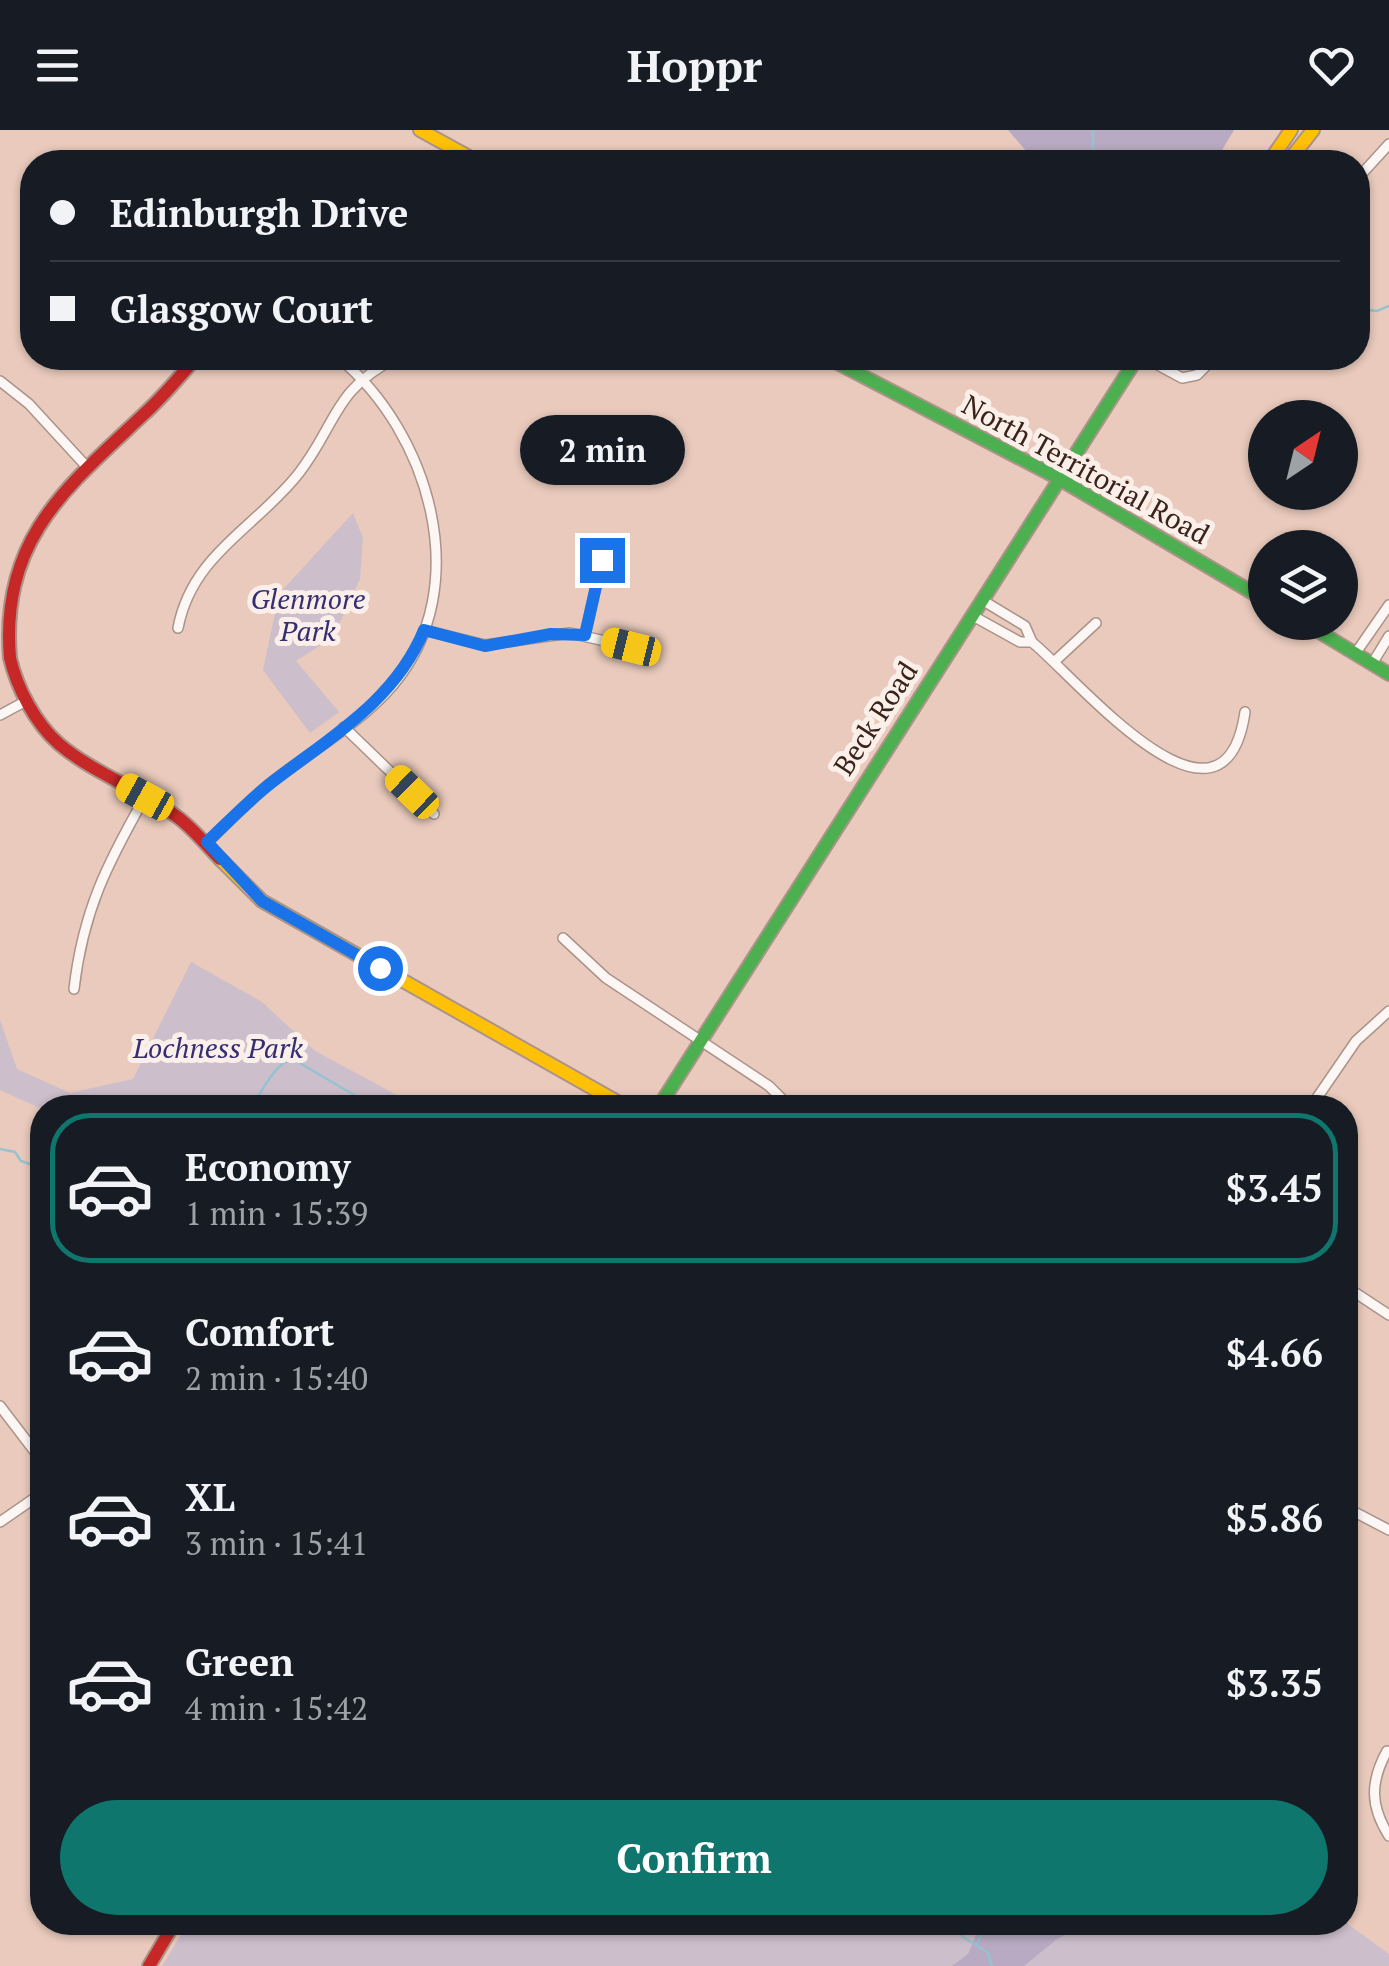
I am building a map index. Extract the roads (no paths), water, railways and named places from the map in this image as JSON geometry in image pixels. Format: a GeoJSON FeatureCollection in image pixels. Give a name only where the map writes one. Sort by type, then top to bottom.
{"type":"FeatureCollection","features":[{"type":"Feature","properties":{"kind":"main road"},"geometry":{"type":"LineString","coordinates":[[420,130],[456,150]]}},
{"type":"Feature","properties":{"kind":"main road"},"geometry":{"type":"LineString","coordinates":[[1297,150],[1313,130]]}},
{"type":"Feature","properties":{"kind":"main road"},"geometry":{"type":"LineString","coordinates":[[186,370],[32,522],[4,584],[6,644],[26,701],[69,752],[178,817],[262,901],[605,1095]]}},
{"type":"Feature","properties":{"kind":"main road","name":"North Territorial Road"},"geometry":{"type":"LineString","coordinates":[[851,370],[1058,478],[1248,590]]}},
{"type":"Feature","properties":{"kind":"main road","name":"Beck Road"},"geometry":{"type":"LineString","coordinates":[[666,1095],[1129,370]]}},
{"type":"Feature","properties":{"kind":"main road"},"geometry":{"type":"LineString","coordinates":[[1333,640],[1389,674]]}},
{"type":"Feature","properties":{"kind":"main road"},"geometry":{"type":"LineString","coordinates":[[149,1966],[167,1935]]}},
{"type":"Feature","properties":{"kind":"street"},"geometry":{"type":"LineString","coordinates":[[1370,165],[1389,144]]}},
{"type":"Feature","properties":{"kind":"street"},"geometry":{"type":"LineString","coordinates":[[207,842],[266,787],[344,728],[396,682],[424,630],[436,563],[428,496],[400,431],[352,370]]}},
{"type":"Feature","properties":{"kind":"street"},"geometry":{"type":"LineString","coordinates":[[178,628],[182,603],[202,570],[221,546],[297,475],[330,416],[362,378],[376,370]]}},
{"type":"Feature","properties":{"kind":"street"},"geometry":{"type":"LineString","coordinates":[[1167,370],[1182,378],[1201,370]]}},
{"type":"Feature","properties":{"kind":"street"},"geometry":{"type":"LineString","coordinates":[[0,381],[38,413],[86,466]]}},
{"type":"Feature","properties":{"kind":"street"},"geometry":{"type":"LineString","coordinates":[[585,635],[602,560]]}},
{"type":"Feature","properties":{"kind":"street"},"geometry":{"type":"LineString","coordinates":[[982,600],[1025,626],[1032,642],[1106,715],[1193,769],[1214,770],[1228,762],[1240,745],[1245,712]]}},
{"type":"Feature","properties":{"kind":"street"},"geometry":{"type":"LineString","coordinates":[[1356,654],[1389,605]]}},
{"type":"Feature","properties":{"kind":"street"},"geometry":{"type":"LineString","coordinates":[[972,616],[1020,642],[1032,642]]}},
{"type":"Feature","properties":{"kind":"street"},"geometry":{"type":"LineString","coordinates":[[1054,661],[1096,623]]}},
{"type":"Feature","properties":{"kind":"street"},"geometry":{"type":"LineString","coordinates":[[424,630],[485,646],[551,634],[585,635],[631,647]]}},
{"type":"Feature","properties":{"kind":"street"},"geometry":{"type":"LineString","coordinates":[[1372,664],[1389,636]]}},
{"type":"Feature","properties":{"kind":"street"},"geometry":{"type":"LineString","coordinates":[[0,715],[26,701]]}},
{"type":"Feature","properties":{"kind":"street"},"geometry":{"type":"LineString","coordinates":[[344,728],[434,814]]}},
{"type":"Feature","properties":{"kind":"street"},"geometry":{"type":"LineString","coordinates":[[74,989],[80,938],[94,892],[145,797]]}},
{"type":"Feature","properties":{"kind":"street"},"geometry":{"type":"LineString","coordinates":[[563,938],[606,978],[779,1095]]}},
{"type":"Feature","properties":{"kind":"street"},"geometry":{"type":"LineString","coordinates":[[1319,1095],[1356,1041],[1389,1011]]}},
{"type":"Feature","properties":{"kind":"street"},"geometry":{"type":"LineString","coordinates":[[1358,1295],[1389,1315]]}},
{"type":"Feature","properties":{"kind":"street"},"geometry":{"type":"LineString","coordinates":[[0,1406],[30,1445]]}},
{"type":"Feature","properties":{"kind":"street"},"geometry":{"type":"LineString","coordinates":[[0,1522],[30,1501]]}},
{"type":"Feature","properties":{"kind":"street"},"geometry":{"type":"LineString","coordinates":[[1358,1514],[1389,1530]]}},
{"type":"Feature","properties":{"kind":"street"},"geometry":{"type":"LineString","coordinates":[[1387,1751],[1372,1790],[1379,1819],[1389,1836]]}},
{"type":"Feature","properties":{"kind":"waterway"},"geometry":{"type":"LineString","coordinates":[[1093,130],[1093,150]]}},
{"type":"Feature","properties":{"kind":"waterway"},"geometry":{"type":"LineString","coordinates":[[1370,310],[1389,306]]}},
{"type":"Feature","properties":{"kind":"waterway"},"geometry":{"type":"LineString","coordinates":[[259,1095],[273,1073],[293,1059],[354,1095]]}},
{"type":"Feature","properties":{"kind":"waterway"},"geometry":{"type":"LineString","coordinates":[[0,1149],[15,1152],[21,1161],[30,1164]]}},
{"type":"Feature","properties":{"kind":"waterway"},"geometry":{"type":"LineString","coordinates":[[962,1935],[987,1952],[992,1966]]}},
{"type":"Feature","properties":{"kind":"waterway"},"geometry":{"type":"LineString","coordinates":[[977,1944],[982,1935]]}},
{"type":"Feature","properties":{"kind":"park label","name":"Glenmore Park"},"geometry":{"type":"Point","coordinates":[308,614]}},
{"type":"Feature","properties":{"kind":"park label","name":"Lochness Park"},"geometry":{"type":"Point","coordinates":[218,1047]}}]}
